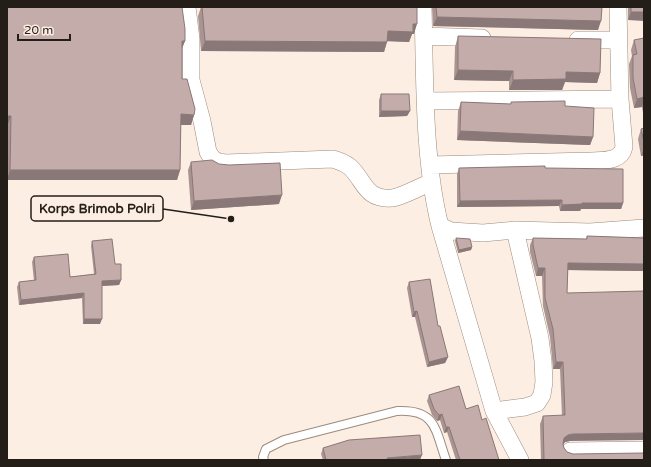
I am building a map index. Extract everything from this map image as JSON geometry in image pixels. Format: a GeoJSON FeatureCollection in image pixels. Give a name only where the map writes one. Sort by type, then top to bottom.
{"type":"FeatureCollection","features":[{"type":"Feature","properties":{"kind":"street"},"geometry":{"type":"LineString","coordinates":[[187,7],[191,39],[191,80],[202,121],[208,152],[212,158],[218,162],[226,163],[333,159],[343,162],[351,168],[371,194],[380,198],[393,198],[432,182]]}},
{"type":"Feature","properties":{"kind":"street"},"geometry":{"type":"LineString","coordinates":[[423,7],[426,101],[434,203],[494,411],[520,460]]}},
{"type":"Feature","properties":{"kind":"street"},"geometry":{"type":"LineString","coordinates":[[430,165],[612,159],[619,156],[623,152],[624,147],[620,99],[618,7]]}},
{"type":"Feature","properties":{"kind":"street"},"geometry":{"type":"LineString","coordinates":[[424,36],[494,38]]}},
{"type":"Feature","properties":{"kind":"street"},"geometry":{"type":"LineString","coordinates":[[564,39],[618,40]]}},
{"type":"Feature","properties":{"kind":"street"},"geometry":{"type":"LineString","coordinates":[[426,101],[620,99]]}},
{"type":"Feature","properties":{"kind":"street"},"geometry":{"type":"LineString","coordinates":[[440,226],[451,231],[483,233],[515,230],[590,232],[644,228]]}},
{"type":"Feature","properties":{"kind":"street"},"geometry":{"type":"LineString","coordinates":[[494,411],[526,407],[537,403],[542,395],[544,382],[540,338],[515,230]]}},
{"type":"Feature","properties":{"kind":"street"},"geometry":{"type":"LineString","coordinates":[[570,450],[644,450]]}},
{"type":"Feature","properties":{"kind":"lane"},"geometry":{"type":"LineString","coordinates":[[264,460],[263,457],[266,449],[284,440],[396,411],[410,410],[428,418],[434,424],[446,460]]}},
{"type":"Feature","properties":{"kind":"building"},"geometry":{"type":"Polygon","coordinates":[[[7,7],[182,7],[185,41],[182,41],[182,79],[187,79],[195,109],[194,115],[181,114],[180,170],[10,170],[11,116],[7,116],[7,7]]]}},
{"type":"Feature","properties":{"kind":"building"},"geometry":{"type":"Polygon","coordinates":[[[202,7],[417,7],[417,24],[413,24],[413,32],[388,31],[387,42],[205,41],[202,7]]]}},
{"type":"Feature","properties":{"kind":"building"},"geometry":{"type":"Polygon","coordinates":[[[436,7],[602,7],[601,21],[437,17],[436,7]]]}},
{"type":"Feature","properties":{"kind":"building"},"geometry":{"type":"Polygon","coordinates":[[[631,7],[644,7],[644,12],[631,12],[631,7]]]}},
{"type":"Feature","properties":{"kind":"building"},"geometry":{"type":"Polygon","coordinates":[[[458,36],[601,39],[600,73],[566,72],[566,79],[513,80],[513,71],[458,70],[458,36]]]}},
{"type":"Feature","properties":{"kind":"building"},"geometry":{"type":"Polygon","coordinates":[[[644,38],[644,97],[637,99],[633,78],[633,55],[637,54],[634,40],[644,38]]]}},
{"type":"Feature","properties":{"kind":"building"},"geometry":{"type":"Polygon","coordinates":[[[381,94],[409,94],[410,111],[381,111],[381,94]]]}},
{"type":"Feature","properties":{"kind":"building"},"geometry":{"type":"Polygon","coordinates":[[[565,101],[565,106],[594,108],[593,137],[460,131],[461,102],[511,104],[511,102],[565,101]]]}},
{"type":"Feature","properties":{"kind":"building"},"geometry":{"type":"Polygon","coordinates":[[[644,128],[644,142],[641,129],[644,128]]]}},
{"type":"Feature","properties":{"kind":"building"},"geometry":{"type":"Polygon","coordinates":[[[212,160],[219,164],[229,165],[280,163],[282,195],[194,201],[191,162],[212,160]]]}},
{"type":"Feature","properties":{"kind":"building"},"geometry":{"type":"Polygon","coordinates":[[[545,166],[545,168],[623,169],[623,203],[582,203],[562,205],[562,200],[460,201],[459,168],[545,166]]]}},
{"type":"Feature","properties":{"kind":"building"},"geometry":{"type":"Polygon","coordinates":[[[587,236],[644,238],[644,264],[568,263],[567,293],[644,291],[644,433],[573,434],[564,438],[564,448],[567,452],[573,454],[644,453],[644,460],[544,460],[543,416],[565,415],[563,362],[556,362],[553,329],[545,298],[545,268],[538,268],[533,238],[587,239],[587,236]]]}},
{"type":"Feature","properties":{"kind":"building"},"geometry":{"type":"Polygon","coordinates":[[[456,238],[470,239],[472,247],[459,250],[456,238]]]}},
{"type":"Feature","properties":{"kind":"building"},"geometry":{"type":"Polygon","coordinates":[[[112,239],[115,264],[121,264],[121,280],[102,281],[102,319],[84,319],[84,293],[21,300],[19,282],[36,280],[34,257],[68,254],[70,277],[96,274],[92,241],[112,239]]]}},
{"type":"Feature","properties":{"kind":"building"},"geometry":{"type":"Polygon","coordinates":[[[430,279],[438,326],[440,326],[448,357],[429,362],[417,311],[414,312],[409,282],[430,279]]]}},
{"type":"Feature","properties":{"kind":"building"},"geometry":{"type":"Polygon","coordinates":[[[459,386],[466,409],[478,405],[482,420],[486,418],[499,460],[460,460],[449,427],[446,427],[442,414],[439,415],[434,409],[429,395],[459,386]]]}},
{"type":"Feature","properties":{"kind":"building"},"geometry":{"type":"Polygon","coordinates":[[[420,435],[422,455],[387,458],[388,460],[326,460],[323,448],[349,440],[420,435]]]}},
{"type":"Feature","properties":{"kind":"place","name":"Korps Brimob Polri"},"geometry":{"type":"Point","coordinates":[231,219]}}]}
